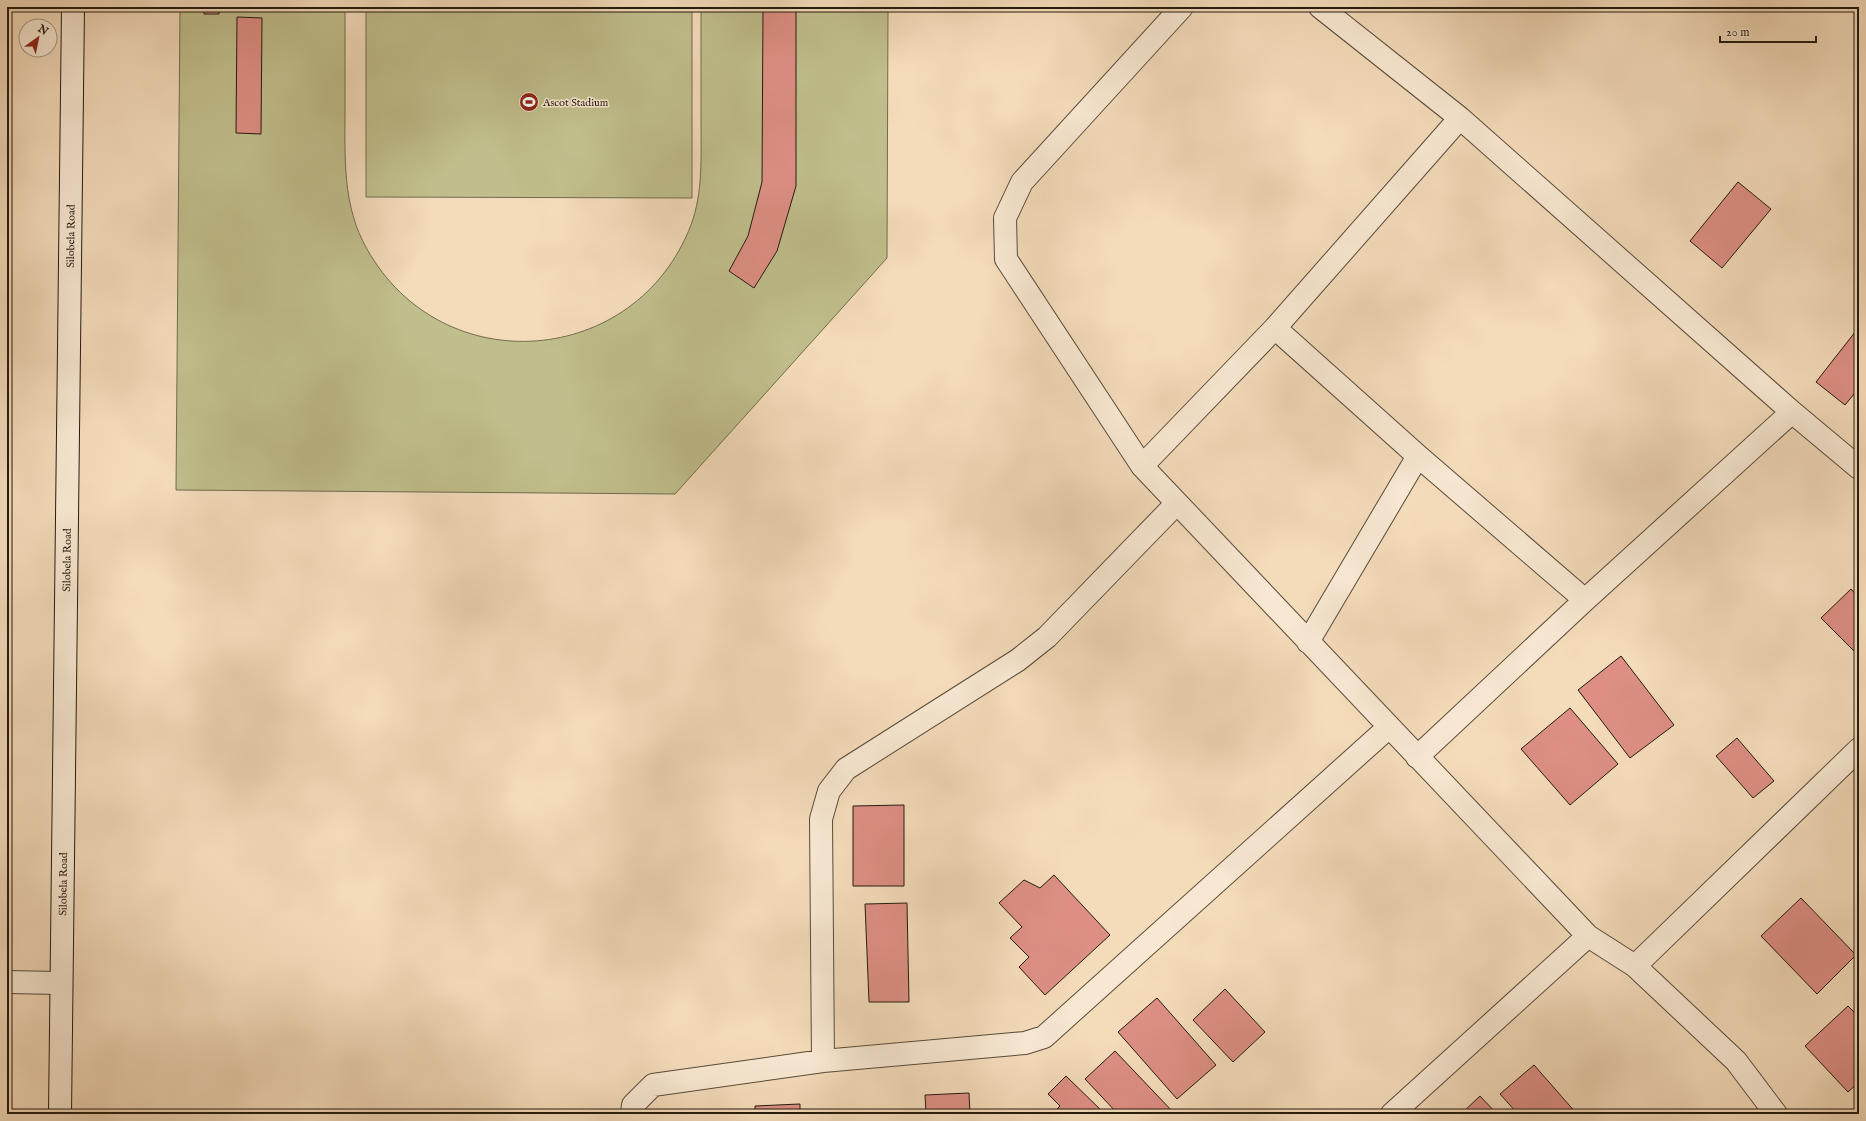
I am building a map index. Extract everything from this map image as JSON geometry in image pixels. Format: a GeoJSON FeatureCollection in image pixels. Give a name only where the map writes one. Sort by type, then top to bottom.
{"type":"FeatureCollection","features":[{"type":"Feature","properties":{"kind":"street","name":"Silobela Road"},"geometry":{"type":"LineString","coordinates":[[60,1114],[60,983],[73,7]]}},
{"type":"Feature","properties":{"kind":"street"},"geometry":{"type":"LineString","coordinates":[[1182,7],[1022,182],[1006,218],[1006,259],[1142,466],[1417,758],[1588,936],[1634,966],[1736,1061],[1776,1114]]}},
{"type":"Feature","properties":{"kind":"street"},"geometry":{"type":"LineString","coordinates":[[1320,7],[1460,118],[1792,412],[1859,468]]}},
{"type":"Feature","properties":{"kind":"street"},"geometry":{"type":"LineString","coordinates":[[1142,466],[1275,328],[1460,118]]}},
{"type":"Feature","properties":{"kind":"street"},"geometry":{"type":"LineString","coordinates":[[1275,328],[1418,456],[1585,600]]}},
{"type":"Feature","properties":{"kind":"street"},"geometry":{"type":"LineString","coordinates":[[1417,758],[1585,600],[1792,412]]}},
{"type":"Feature","properties":{"kind":"street"},"geometry":{"type":"LineString","coordinates":[[1308,642],[1418,456]]}},
{"type":"Feature","properties":{"kind":"street"},"geometry":{"type":"LineString","coordinates":[[823,1061],[822,819],[829,791],[846,769],[1018,660],[1047,637],[1177,503]]}},
{"type":"Feature","properties":{"kind":"street"},"geometry":{"type":"LineString","coordinates":[[632,1114],[633,1105],[653,1085],[823,1061],[1025,1043],[1044,1037],[1389,727]]}},
{"type":"Feature","properties":{"kind":"street"},"geometry":{"type":"LineString","coordinates":[[1634,966],[1859,749]]}},
{"type":"Feature","properties":{"kind":"street"},"geometry":{"type":"LineString","coordinates":[[1392,1114],[1588,936]]}},
{"type":"Feature","properties":{"kind":"street"},"geometry":{"type":"LineString","coordinates":[[7,982],[60,983]]}},
{"type":"Feature","properties":{"kind":"shaded area"},"geometry":{"type":"Polygon","coordinates":[[[180,7],[345,7],[345,162],[349,198],[353,216],[367,249],[400,292],[442,322],[488,338],[536,341],[584,331],[628,308],[664,273],[691,225],[698,200],[700,174],[701,7],[888,7],[887,258],[675,494],[176,490],[180,7]]]}},
{"type":"Feature","properties":{"kind":"shaded area","name":"Ascot Stadium"},"geometry":{"type":"Polygon","coordinates":[[[366,7],[692,7],[692,198],[366,197],[366,7]]]}},
{"type":"Feature","properties":{"kind":"building"},"geometry":{"type":"Polygon","coordinates":[[[204,7],[220,7],[219,14],[204,14],[204,7]]]}},
{"type":"Feature","properties":{"kind":"building"},"geometry":{"type":"Polygon","coordinates":[[[763,7],[796,7],[796,186],[777,251],[754,288],[729,271],[748,236],[762,182],[763,7]]]}},
{"type":"Feature","properties":{"kind":"building"},"geometry":{"type":"Polygon","coordinates":[[[237,17],[262,18],[261,134],[236,133],[237,17]]]}},
{"type":"Feature","properties":{"kind":"building"},"geometry":{"type":"Polygon","coordinates":[[[1738,182],[1771,209],[1722,268],[1690,241],[1738,182]]]}},
{"type":"Feature","properties":{"kind":"building"},"geometry":{"type":"Polygon","coordinates":[[[1859,327],[1859,388],[1845,405],[1816,382],[1859,327]]]}},
{"type":"Feature","properties":{"kind":"building"},"geometry":{"type":"Polygon","coordinates":[[[1851,589],[1859,598],[1859,656],[1821,618],[1851,589]]]}},
{"type":"Feature","properties":{"kind":"building"},"geometry":{"type":"Polygon","coordinates":[[[1621,656],[1674,725],[1630,758],[1578,690],[1621,656]]]}},
{"type":"Feature","properties":{"kind":"building"},"geometry":{"type":"Polygon","coordinates":[[[1570,708],[1618,764],[1570,805],[1521,749],[1570,708]]]}},
{"type":"Feature","properties":{"kind":"building"},"geometry":{"type":"Polygon","coordinates":[[[1737,738],[1774,781],[1753,798],[1716,756],[1737,738]]]}},
{"type":"Feature","properties":{"kind":"building"},"geometry":{"type":"Polygon","coordinates":[[[904,805],[904,886],[853,886],[853,806],[904,805]]]}},
{"type":"Feature","properties":{"kind":"building"},"geometry":{"type":"Polygon","coordinates":[[[1054,875],[1110,935],[1045,995],[1019,967],[1029,957],[1010,938],[1022,927],[999,903],[1024,880],[1040,888],[1054,875]]]}},
{"type":"Feature","properties":{"kind":"building"},"geometry":{"type":"Polygon","coordinates":[[[1801,898],[1856,955],[1817,994],[1761,936],[1801,898]]]}},
{"type":"Feature","properties":{"kind":"building"},"geometry":{"type":"Polygon","coordinates":[[[907,903],[909,1002],[869,1002],[865,904],[907,903]]]}},
{"type":"Feature","properties":{"kind":"building"},"geometry":{"type":"Polygon","coordinates":[[[1225,989],[1265,1032],[1233,1062],[1193,1020],[1225,989]]]}},
{"type":"Feature","properties":{"kind":"building"},"geometry":{"type":"Polygon","coordinates":[[[1157,998],[1216,1065],[1177,1099],[1118,1032],[1157,998]]]}},
{"type":"Feature","properties":{"kind":"building"},"geometry":{"type":"Polygon","coordinates":[[[1848,1006],[1859,1017],[1859,1082],[1848,1092],[1805,1046],[1848,1006]]]}},
{"type":"Feature","properties":{"kind":"building"},"geometry":{"type":"Polygon","coordinates":[[[1115,1051],[1173,1112],[1171,1114],[1118,1114],[1085,1079],[1115,1051]]]}},
{"type":"Feature","properties":{"kind":"building"},"geometry":{"type":"Polygon","coordinates":[[[1534,1065],[1577,1114],[1518,1114],[1500,1094],[1534,1065]]]}},
{"type":"Feature","properties":{"kind":"building"},"geometry":{"type":"Polygon","coordinates":[[[1066,1076],[1105,1114],[1052,1114],[1060,1106],[1048,1094],[1066,1076]]]}},
{"type":"Feature","properties":{"kind":"building"},"geometry":{"type":"Polygon","coordinates":[[[969,1093],[970,1114],[926,1114],[925,1095],[969,1093]]]}},
{"type":"Feature","properties":{"kind":"building"},"geometry":{"type":"Polygon","coordinates":[[[1480,1096],[1497,1114],[1461,1114],[1480,1096]]]}},
{"type":"Feature","properties":{"kind":"building"},"geometry":{"type":"Polygon","coordinates":[[[800,1104],[800,1114],[755,1114],[755,1106],[800,1104]]]}},
{"type":"Feature","properties":{"kind":"place","name":"Ascot Stadium"},"geometry":{"type":"Point","coordinates":[529,102]}}]}
